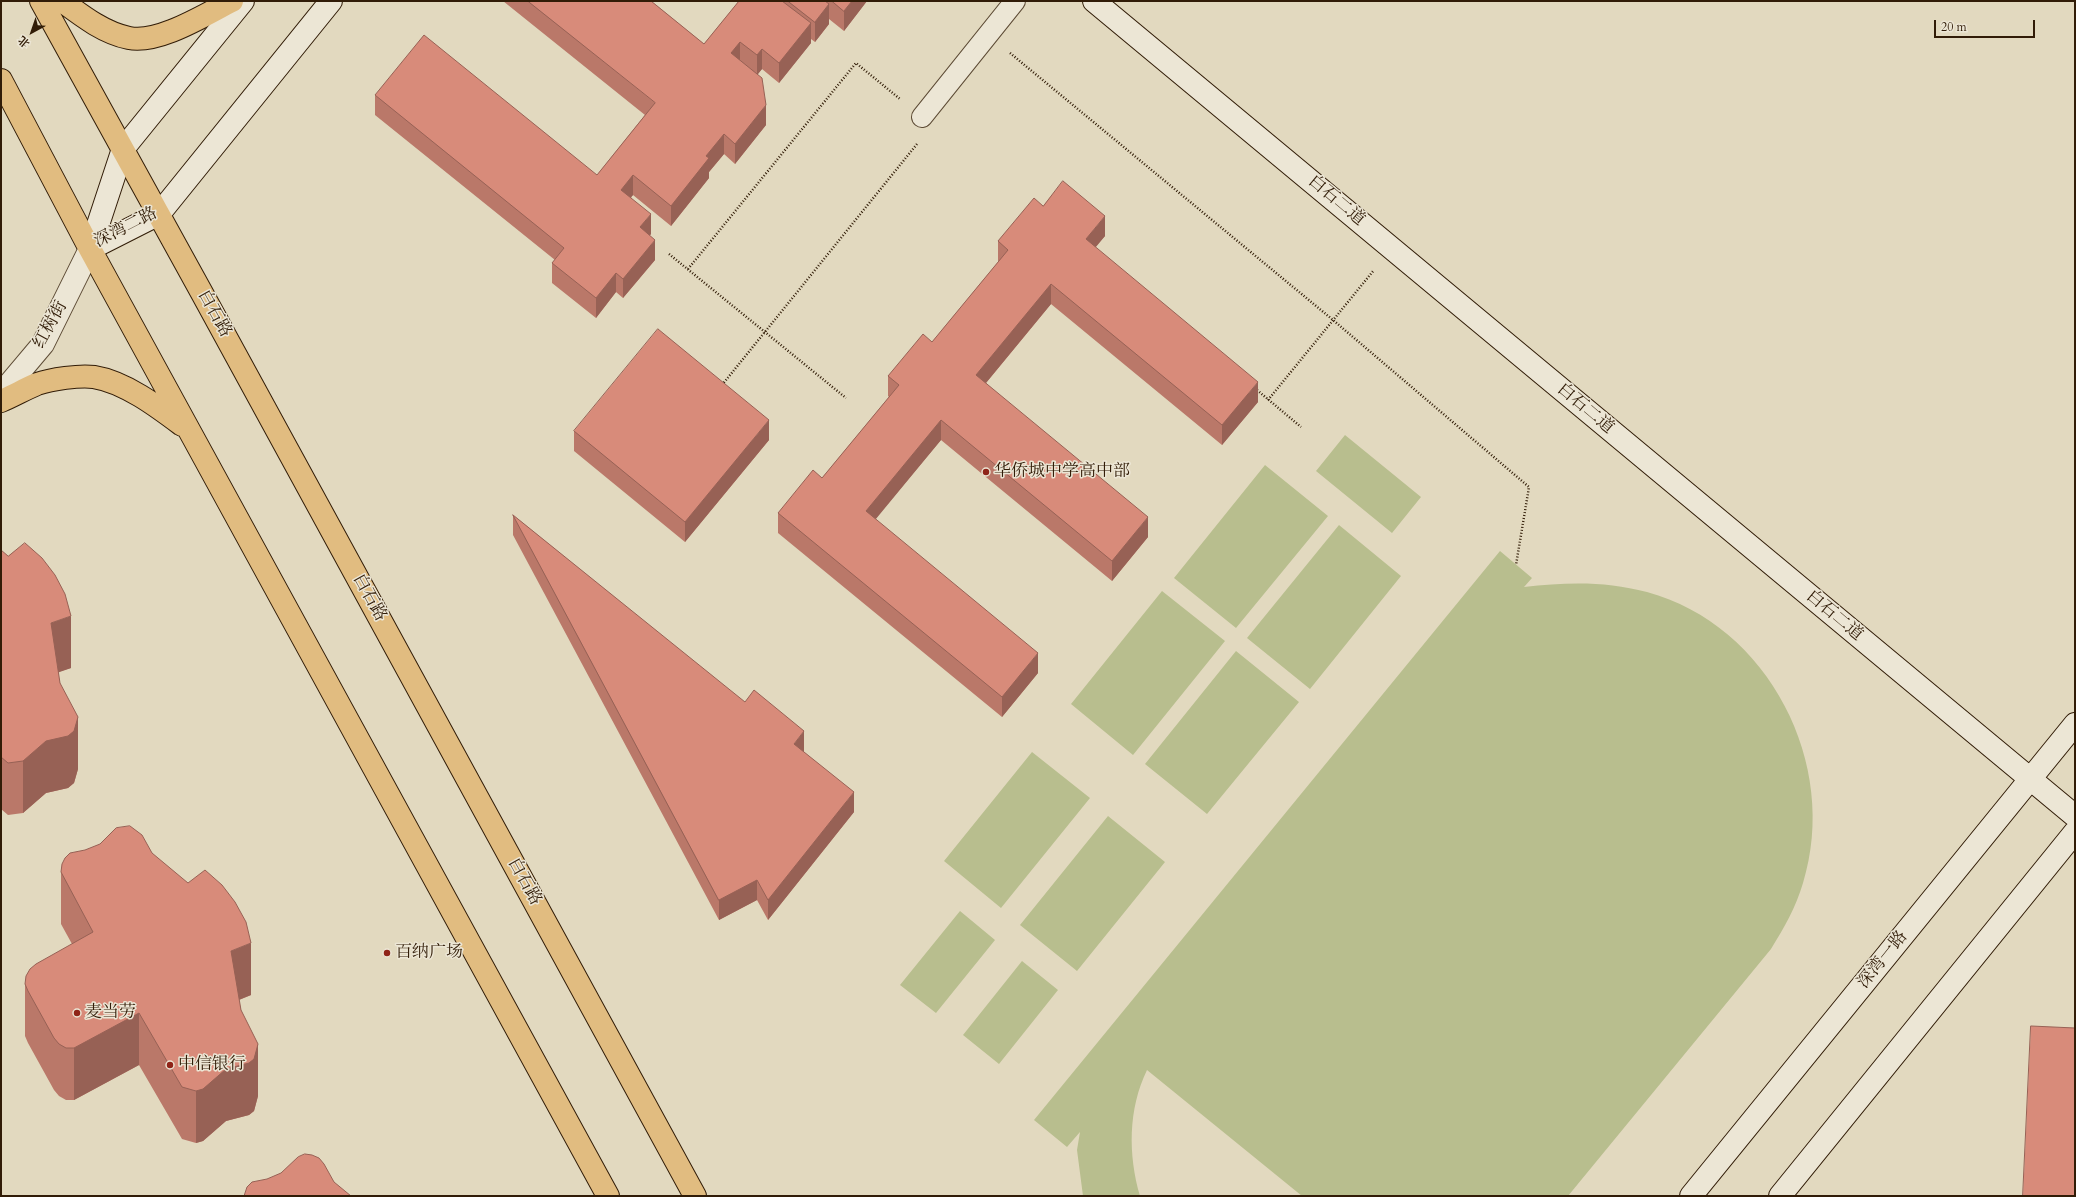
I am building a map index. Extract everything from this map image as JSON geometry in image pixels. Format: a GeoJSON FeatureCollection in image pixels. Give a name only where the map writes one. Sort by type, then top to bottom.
{"type":"FeatureCollection","features":[{"type":"Feature","properties":{"kind":"main road","name":"白石路"},"geometry":{"type":"LineString","coordinates":[[41,1],[695,1196]]}},
{"type":"Feature","properties":{"kind":"main road"},"geometry":{"type":"LineString","coordinates":[[62,1],[91,23],[130,38],[149,38],[183,27],[232,1]]}},
{"type":"Feature","properties":{"kind":"main road"},"geometry":{"type":"LineString","coordinates":[[1,80],[90,249],[608,1196]]}},
{"type":"Feature","properties":{"kind":"main road"},"geometry":{"type":"LineString","coordinates":[[1,401],[37,384],[65,378],[94,377],[126,388],[156,405],[189,430]]}},
{"type":"Feature","properties":{"kind":"street","name":"深湾二路"},"geometry":{"type":"LineString","coordinates":[[90,249],[123,149],[243,1]]}},
{"type":"Feature","properties":{"kind":"street","name":"深湾二路"},"geometry":{"type":"LineString","coordinates":[[90,249],[158,214],[331,1]]}},
{"type":"Feature","properties":{"kind":"street","name":"白石二道"},"geometry":{"type":"LineString","coordinates":[[1094,1],[2075,816]]}},
{"type":"Feature","properties":{"kind":"street","name":"红树街"},"geometry":{"type":"LineString","coordinates":[[1,394],[43,344],[90,249]]}},
{"type":"Feature","properties":{"kind":"street","name":"深湾一路"},"geometry":{"type":"LineString","coordinates":[[1692,1196],[2075,724]]}},
{"type":"Feature","properties":{"kind":"street"},"geometry":{"type":"LineString","coordinates":[[1780,1196],[2075,832]]}},
{"type":"Feature","properties":{"kind":"lane"},"geometry":{"type":"LineString","coordinates":[[922,117],[1016,1]]}},
{"type":"Feature","properties":{"kind":"path"},"geometry":{"type":"LineString","coordinates":[[988,35],[1333,320],[1529,487],[1516,565]]}},
{"type":"Feature","properties":{"kind":"path"},"geometry":{"type":"LineString","coordinates":[[688,269],[856,64],[932,126],[719,389]]}},
{"type":"Feature","properties":{"kind":"path"},"geometry":{"type":"LineString","coordinates":[[1268,400],[1392,248]]}},
{"type":"Feature","properties":{"kind":"path"},"geometry":{"type":"LineString","coordinates":[[669,254],[846,398]]}},
{"type":"Feature","properties":{"kind":"path"},"geometry":{"type":"LineString","coordinates":[[1251,386],[1301,427]]}},
{"type":"Feature","properties":{"kind":"green space"},"geometry":{"type":"Polygon","coordinates":[[[1345,435],[1421,497],[1392,533],[1316,471],[1345,435]]]}},
{"type":"Feature","properties":{"kind":"green space"},"geometry":{"type":"Polygon","coordinates":[[[1265,465],[1328,516],[1236,628],[1174,578],[1265,465]]]}},
{"type":"Feature","properties":{"kind":"green space"},"geometry":{"type":"Polygon","coordinates":[[[1339,525],[1401,576],[1310,689],[1247,638],[1339,525]]]}},
{"type":"Feature","properties":{"kind":"green space"},"geometry":{"type":"Polygon","coordinates":[[[1500,551],[1532,578],[1524,587],[1571,583],[1617,586],[1647,592],[1690,609],[1728,635],[1760,667],[1785,706],[1802,748],[1811,792],[1812,838],[1803,883],[1789,917],[1771,949],[1568,1196],[1302,1196],[1147,1070],[1136,1100],[1132,1132],[1133,1164],[1140,1196],[1083,1196],[1077,1150],[1080,1132],[1067,1147],[1034,1120],[1500,551]]]}},
{"type":"Feature","properties":{"kind":"green space"},"geometry":{"type":"Polygon","coordinates":[[[1162,591],[1225,641],[1133,755],[1071,704],[1162,591]]]}},
{"type":"Feature","properties":{"kind":"green space"},"geometry":{"type":"Polygon","coordinates":[[[1236,651],[1299,702],[1207,814],[1145,764],[1236,651]]]}},
{"type":"Feature","properties":{"kind":"green space"},"geometry":{"type":"Polygon","coordinates":[[[1032,752],[1090,798],[1001,908],[944,861],[1032,752]]]}},
{"type":"Feature","properties":{"kind":"green space"},"geometry":{"type":"Polygon","coordinates":[[[1108,816],[1165,862],[1077,971],[1020,925],[1108,816]]]}},
{"type":"Feature","properties":{"kind":"green space"},"geometry":{"type":"Polygon","coordinates":[[[960,911],[995,940],[936,1013],[900,985],[960,911]]]}},
{"type":"Feature","properties":{"kind":"green space"},"geometry":{"type":"Polygon","coordinates":[[[1022,961],[1058,990],[999,1064],[963,1035],[1022,961]]]}},
{"type":"Feature","properties":{"kind":"building"},"geometry":{"type":"Polygon","coordinates":[[[528,1],[651,1],[704,44],[739,1],[782,1],[811,23],[779,63],[762,49],[757,55],[740,42],[731,53],[762,78],[766,105],[735,144],[724,134],[706,156],[709,158],[671,206],[633,175],[621,190],[651,214],[640,227],[655,240],[623,279],[616,273],[596,298],[552,263],[564,248],[375,95],[424,35],[597,175],[655,103],[528,1]]]}},
{"type":"Feature","properties":{"kind":"building"},"geometry":{"type":"Polygon","coordinates":[[[788,1],[825,1],[829,4],[815,22],[788,1]]]}},
{"type":"Feature","properties":{"kind":"building"},"geometry":{"type":"Polygon","coordinates":[[[832,1],[852,1],[844,11],[832,1]]]}},
{"type":"Feature","properties":{"kind":"building"},"geometry":{"type":"Polygon","coordinates":[[[1063,181],[1105,216],[1086,239],[1258,382],[1222,425],[1051,284],[976,375],[1148,517],[1112,561],[941,420],[866,511],[1038,653],[1002,697],[778,513],[813,470],[822,478],[899,385],[888,376],[923,334],[932,342],[1008,250],[998,241],[1034,198],[1043,206],[1063,181]]]}},
{"type":"Feature","properties":{"kind":"building"},"geometry":{"type":"Polygon","coordinates":[[[658,329],[769,420],[685,522],[574,431],[658,329]]]}},
{"type":"Feature","properties":{"kind":"building"},"geometry":{"type":"Polygon","coordinates":[[[513,515],[745,702],[754,690],[804,731],[794,744],[854,792],[768,900],[757,880],[719,900],[513,515]]]}},
{"type":"Feature","properties":{"kind":"building"},"geometry":{"type":"Polygon","coordinates":[[[25,543],[42,558],[55,575],[65,594],[71,616],[51,623],[60,683],[78,717],[74,731],[68,736],[46,741],[23,761],[8,763],[1,757],[1,550],[8,556],[25,543]]]}},
{"type":"Feature","properties":{"kind":"building"},"geometry":{"type":"Polygon","coordinates":[[[130,826],[142,835],[152,853],[188,883],[205,870],[222,885],[235,902],[246,922],[251,943],[231,951],[241,1010],[258,1044],[254,1059],[249,1063],[226,1069],[203,1089],[196,1091],[182,1087],[139,1013],[74,1048],[66,1048],[59,1044],[54,1038],[25,984],[26,976],[30,969],[36,964],[93,932],[61,872],[62,864],[65,858],[70,853],[85,850],[100,844],[116,828],[130,826]]]}},
{"type":"Feature","properties":{"kind":"building"},"geometry":{"type":"Polygon","coordinates":[[[2031,1026],[2075,1028],[2075,1196],[2023,1196],[2031,1026]]]}},
{"type":"Feature","properties":{"kind":"building"},"geometry":{"type":"Polygon","coordinates":[[[305,1154],[319,1158],[334,1182],[351,1196],[244,1196],[247,1187],[252,1182],[267,1179],[281,1173],[298,1157],[305,1154]]]}},
{"type":"Feature","properties":{"kind":"place","name":"华侨城中学高中部"},"geometry":{"type":"Point","coordinates":[986,472]}},
{"type":"Feature","properties":{"kind":"place","name":"百纳广场"},"geometry":{"type":"Point","coordinates":[387,953]}},
{"type":"Feature","properties":{"kind":"place","name":"麦当劳"},"geometry":{"type":"Point","coordinates":[77,1013]}},
{"type":"Feature","properties":{"kind":"place","name":"中信银行"},"geometry":{"type":"Point","coordinates":[170,1065]}}]}
